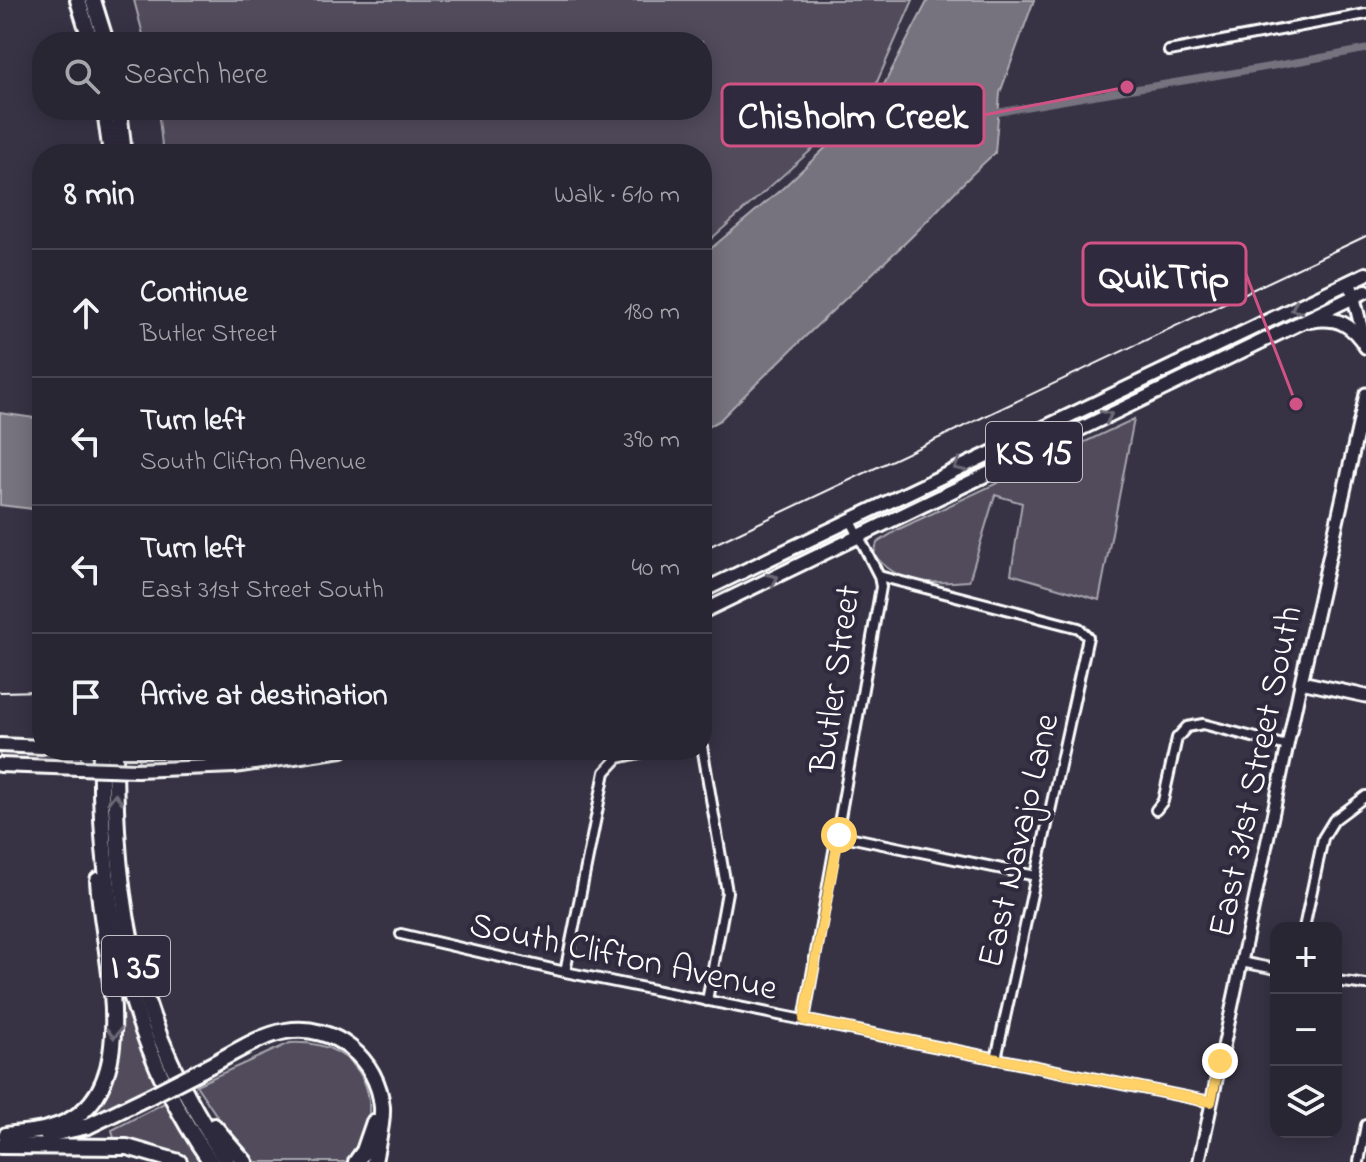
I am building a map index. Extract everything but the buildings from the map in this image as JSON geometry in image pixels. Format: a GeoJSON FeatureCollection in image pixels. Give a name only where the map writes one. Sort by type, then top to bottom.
{"type":"FeatureCollection","features":[{"type":"Feature","properties":{"kind":"highway"},"geometry":{"type":"LineString","coordinates":[[78,0],[88,32]]}},
{"type":"Feature","properties":{"kind":"highway"},"geometry":{"type":"LineString","coordinates":[[93,0],[103,32]]}},
{"type":"Feature","properties":{"kind":"highway"},"geometry":{"type":"LineString","coordinates":[[106,120],[110,144]]}},
{"type":"Feature","properties":{"kind":"highway"},"geometry":{"type":"LineString","coordinates":[[120,120],[123,144]]}},
{"type":"Feature","properties":{"kind":"highway","name":"I 35"},"geometry":{"type":"LineString","coordinates":[[101,760],[108,892],[128,988],[162,1076],[211,1162]]}},
{"type":"Feature","properties":{"kind":"highway","name":"I 35"},"geometry":{"type":"LineString","coordinates":[[118,760],[117,863],[139,980],[154,1029],[202,1124],[227,1162]]}},
{"type":"Feature","properties":{"kind":"highway"},"geometry":{"type":"LineString","coordinates":[[2,1138],[45,1130],[77,1114],[99,1089],[112,1061],[114,1025],[96,858],[100,788]]}},
{"type":"Feature","properties":{"kind":"highway"},"geometry":{"type":"LineString","coordinates":[[124,911],[150,994],[184,1075],[206,1115],[245,1162]]}},
{"type":"Feature","properties":{"kind":"highway"},"geometry":{"type":"LineString","coordinates":[[64,1145],[284,1031],[314,1031],[342,1041],[366,1064],[380,1093],[381,1131],[374,1162]]}},
{"type":"Feature","properties":{"kind":"highway"},"geometry":{"type":"LineString","coordinates":[[203,1072],[292,1037],[322,1040],[336,1046],[359,1064],[372,1091],[374,1122],[364,1151],[356,1162]]}},
{"type":"Feature","properties":{"kind":"highway"},"geometry":{"type":"LineString","coordinates":[[2,1138],[45,1135],[88,1126],[152,1099]]}},
{"type":"Feature","properties":{"kind":"highway"},"geometry":{"type":"LineString","coordinates":[[2,1138],[64,1145],[127,1147],[179,1162]]}},
{"type":"Feature","properties":{"kind":"main road","name":"KS 15"},"geometry":{"type":"LineString","coordinates":[[712,586],[1366,274]]}},
{"type":"Feature","properties":{"kind":"main road"},"geometry":{"type":"LineString","coordinates":[[1350,282],[1361,297],[1366,347]]}},
{"type":"Feature","properties":{"kind":"main road","name":"KS 15"},"geometry":{"type":"LineString","coordinates":[[712,607],[1295,324],[1361,297]]}},
{"type":"Feature","properties":{"kind":"main road"},"geometry":{"type":"LineString","coordinates":[[1295,324],[1320,319],[1343,321],[1351,326],[1366,347]]}},
{"type":"Feature","properties":{"kind":"main road","name":"East 31st Street South"},"geometry":{"type":"LineString","coordinates":[[1301,682],[1366,394]]}},
{"type":"Feature","properties":{"kind":"main road"},"geometry":{"type":"LineString","coordinates":[[1301,682],[1366,696]]}},
{"type":"Feature","properties":{"kind":"main road"},"geometry":{"type":"LineString","coordinates":[[0,745],[32,747]]}},
{"type":"Feature","properties":{"kind":"main road"},"geometry":{"type":"LineString","coordinates":[[0,765],[136,770],[234,766],[274,760]]}},
{"type":"Feature","properties":{"kind":"street"},"geometry":{"type":"LineString","coordinates":[[1169,51],[1366,14]]}},
{"type":"Feature","properties":{"kind":"street","name":"Butler Street"},"geometry":{"type":"LineString","coordinates":[[804,1020],[873,635],[879,576],[850,519]]}},
{"type":"Feature","properties":{"kind":"street","name":"East Navajo Lane"},"geometry":{"type":"LineString","coordinates":[[879,576],[1087,633],[1089,641],[996,1059]]}},
{"type":"Feature","properties":{"kind":"street","name":"East 31st Street South"},"geometry":{"type":"LineString","coordinates":[[1199,1162],[1301,682]]}},
{"type":"Feature","properties":{"kind":"street"},"geometry":{"type":"LineString","coordinates":[[1182,717],[1187,727]]}},
{"type":"Feature","properties":{"kind":"street"},"geometry":{"type":"LineString","coordinates":[[1156,810],[1163,801],[1177,738],[1187,727],[1203,724],[1287,746]]}},
{"type":"Feature","properties":{"kind":"street"},"geometry":{"type":"LineString","coordinates":[[565,972],[605,772],[617,760]]}},
{"type":"Feature","properties":{"kind":"street"},"geometry":{"type":"LineString","coordinates":[[704,760],[727,892],[707,1001]]}},
{"type":"Feature","properties":{"kind":"street"},"geometry":{"type":"LineString","coordinates":[[1305,922],[1323,838],[1334,820],[1366,796]]}},
{"type":"Feature","properties":{"kind":"street"},"geometry":{"type":"LineString","coordinates":[[839,835],[1036,876]]}},
{"type":"Feature","properties":{"kind":"street","name":"South Clifton Avenue"},"geometry":{"type":"LineString","coordinates":[[401,934],[565,972],[1211,1102]]}},
{"type":"Feature","properties":{"kind":"street"},"geometry":{"type":"LineString","coordinates":[[1241,962],[1270,968]]}},
{"type":"Feature","properties":{"kind":"street"},"geometry":{"type":"LineString","coordinates":[[1342,982],[1366,985]]}},
{"type":"Feature","properties":{"kind":"street"},"geometry":{"type":"LineString","coordinates":[[1359,1162],[1366,1125]]}},
{"type":"Feature","properties":{"kind":"shaded area"},"geometry":{"type":"Polygon","coordinates":[[[134,0],[913,0],[870,98],[712,238],[712,144],[162,144],[159,120],[712,120],[712,32],[142,32],[134,0]]]}},
{"type":"Feature","properties":{"kind":"shaded area"},"geometry":{"type":"Polygon","coordinates":[[[928,0],[1034,0],[1000,93],[995,153],[712,424],[712,248],[784,187],[876,100],[928,0]]]}},
{"type":"Feature","properties":{"kind":"shaded area"},"geometry":{"type":"Polygon","coordinates":[[[1287,315],[1289,322],[946,481],[1287,315]]]}},
{"type":"Feature","properties":{"kind":"shaded area"},"geometry":{"type":"Polygon","coordinates":[[[0,413],[32,418],[32,509],[0,505],[0,413]]]}},
{"type":"Feature","properties":{"kind":"shaded area"},"geometry":{"type":"Polygon","coordinates":[[[1134,419],[1099,600],[1011,574],[1022,503],[995,495],[969,581],[917,581],[894,572],[874,554],[877,543],[899,529],[1134,419]]]}},
{"type":"Feature","properties":{"kind":"shaded area"},"geometry":{"type":"Polygon","coordinates":[[[844,528],[849,532],[765,569],[765,567],[844,528]]]}},
{"type":"Feature","properties":{"kind":"shaded area"},"geometry":{"type":"Polygon","coordinates":[[[0,752],[32,753],[32,759],[0,758],[0,752]]]}},
{"type":"Feature","properties":{"kind":"shaded area"},"geometry":{"type":"Polygon","coordinates":[[[139,760],[194,760],[139,763],[139,760]]]}},
{"type":"Feature","properties":{"kind":"shaded area"},"geometry":{"type":"Polygon","coordinates":[[[124,992],[139,1041],[162,1088],[98,1118],[93,1107],[103,1094],[115,1067],[118,1039],[116,993],[124,992]]]}},
{"type":"Feature","properties":{"kind":"shaded area"},"geometry":{"type":"Polygon","coordinates":[[[290,1043],[316,1045],[337,1052],[353,1064],[363,1080],[369,1098],[368,1119],[363,1140],[351,1162],[256,1162],[227,1131],[196,1085],[290,1043]]]}},
{"type":"Feature","properties":{"kind":"shaded area"},"geometry":{"type":"Polygon","coordinates":[[[168,1101],[204,1162],[187,1162],[115,1143],[112,1130],[168,1101]]]}},
{"type":"Feature","properties":{"kind":"waterway"},"geometry":{"type":"LineString","coordinates":[[990,114],[1366,49]]}},
{"type":"Feature","properties":{"kind":"railway"},"geometry":{"type":"LineString","coordinates":[[712,545],[1366,236]]}},
{"type":"Feature","properties":{"kind":"railway"},"geometry":{"type":"LineString","coordinates":[[0,692],[32,691]]}},
{"type":"Feature","properties":{"kind":"place","name":"Chisholm Creek"},"geometry":{"type":"Point","coordinates":[1127,87]}},
{"type":"Feature","properties":{"kind":"place","name":"QuikTrip"},"geometry":{"type":"Point","coordinates":[1296,404]}},
{"type":"Feature","properties":{"kind":"route"},"geometry":{"type":"LineString","coordinates":[[839,835],[804,1020],[1211,1102],[1220,1061]]}}]}
